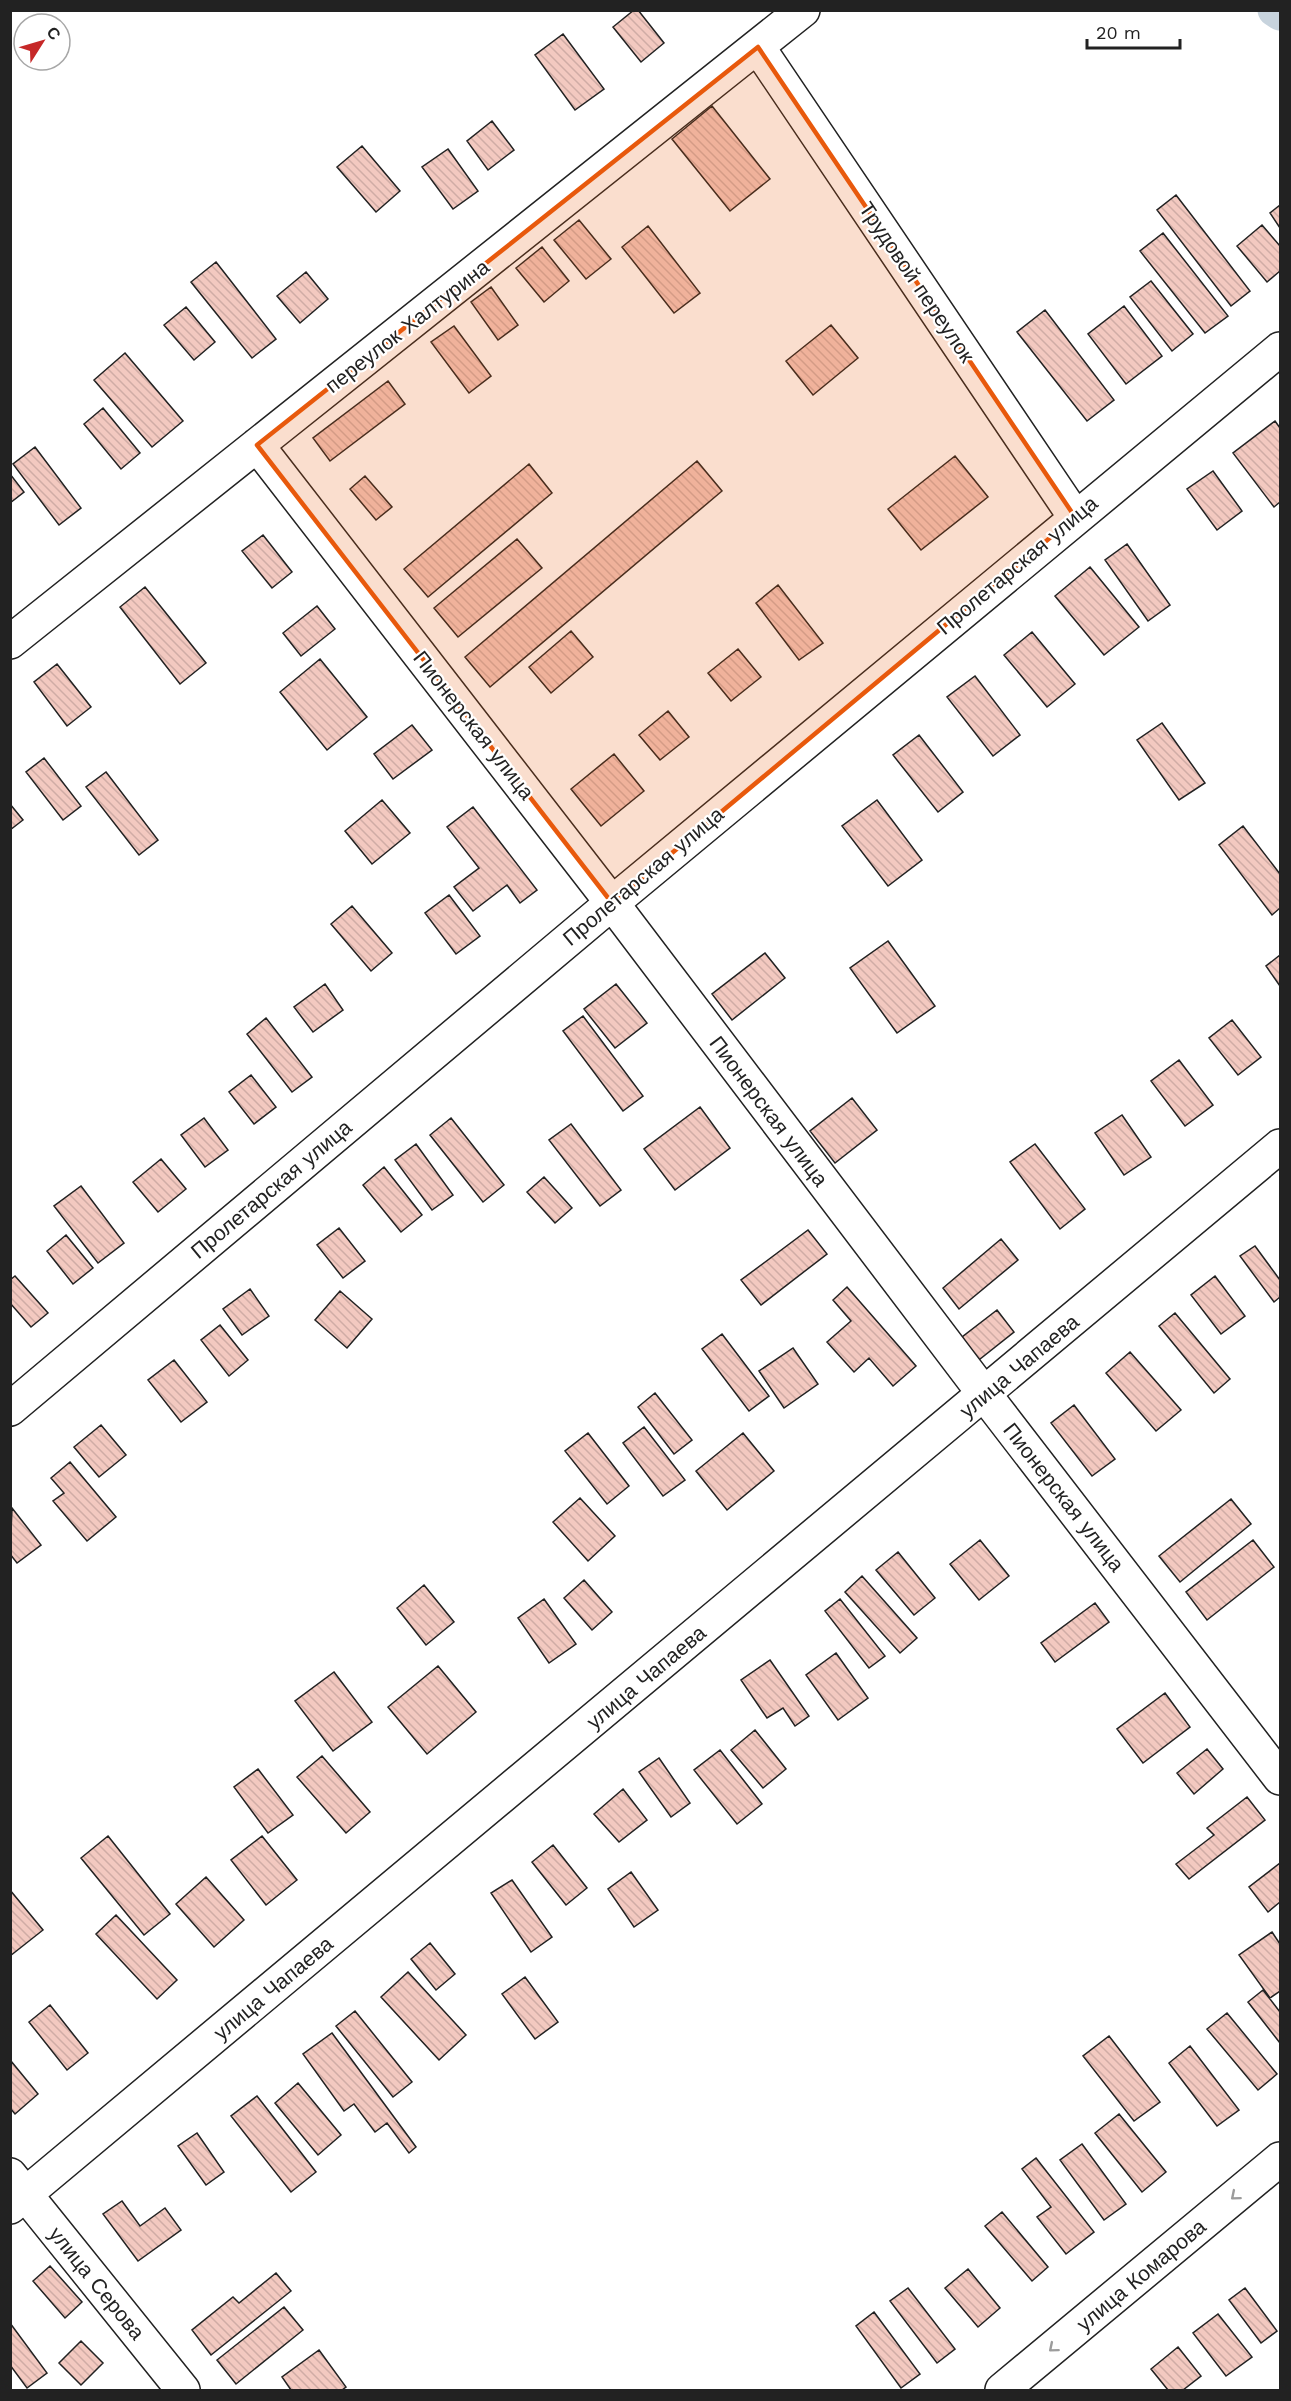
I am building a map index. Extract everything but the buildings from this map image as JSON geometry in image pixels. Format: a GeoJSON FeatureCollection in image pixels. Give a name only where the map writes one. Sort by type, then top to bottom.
{"type":"FeatureCollection","features":[{"type":"Feature","properties":{"kind":"street","name":"переулок Халтурина"},"geometry":{"type":"LineString","coordinates":[[10,642],[803,10]]}},
{"type":"Feature","properties":{"kind":"street","name":"Трудовой переулок"},"geometry":{"type":"LineString","coordinates":[[758,47],[1075,517]]}},
{"type":"Feature","properties":{"kind":"street","name":"Пролетарская улица"},"geometry":{"type":"LineString","coordinates":[[10,1409],[612,903],[1075,517],[1281,349]]}},
{"type":"Feature","properties":{"kind":"street","name":"Пионерская улица"},"geometry":{"type":"LineString","coordinates":[[257,445],[612,903],[984,1395],[1281,1778]]}},
{"type":"Feature","properties":{"kind":"street","name":"улица Чапаева"},"geometry":{"type":"LineString","coordinates":[[16,2192],[984,1395],[1281,1146]]}},
{"type":"Feature","properties":{"kind":"street","name":"улица Комарова"},"geometry":{"type":"LineString","coordinates":[[1002,2391],[1281,2159]]}},
{"type":"Feature","properties":{"kind":"street","name":"улица Серова"},"geometry":{"type":"LineString","coordinates":[[16,2192],[183,2391]]}},
{"type":"Feature","properties":{"kind":"highlighted area"},"geometry":{"type":"Polygon","coordinates":[[[758,47],[1075,517],[612,903],[257,445],[758,47]]]}},
{"type":"Feature","properties":{"kind":"waterway"},"geometry":{"type":"LineString","coordinates":[[1274,10],[1280,14]]}}]}
